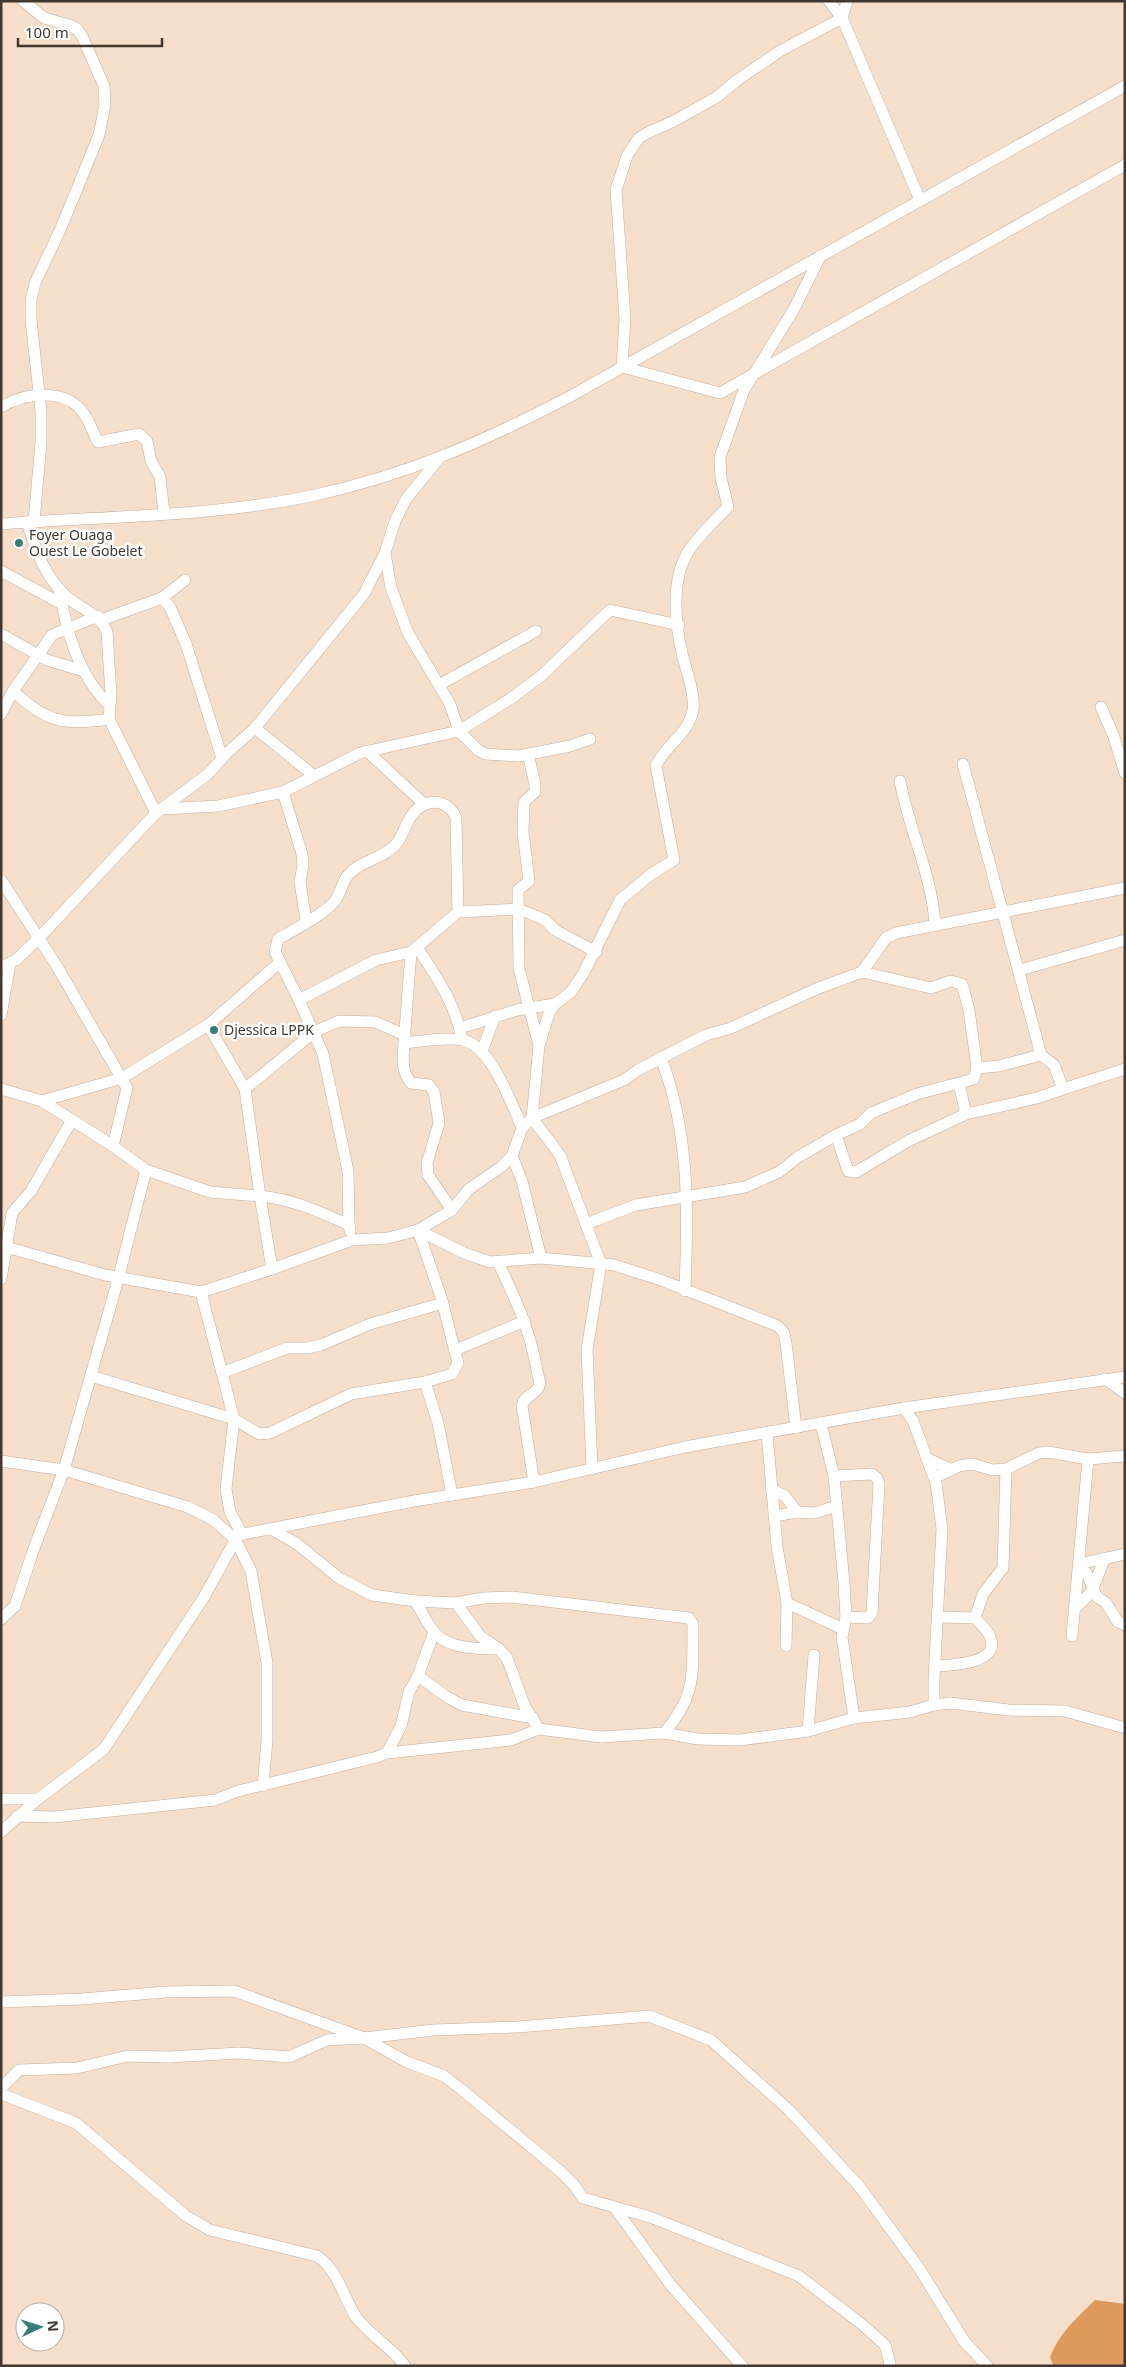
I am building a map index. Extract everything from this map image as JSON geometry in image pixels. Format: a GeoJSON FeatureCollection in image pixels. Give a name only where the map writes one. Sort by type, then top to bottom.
{"type":"FeatureCollection","features":[{"type":"Feature","properties":{"kind":"street"},"geometry":{"type":"LineString","coordinates":[[23,1],[44,18],[77,29],[104,86],[105,105],[99,134],[62,228],[35,283],[31,300],[41,443],[30,522],[37,554],[59,588],[67,597],[99,618],[107,632],[111,695],[108,719],[159,811]]}},
{"type":"Feature","properties":{"kind":"street"},"geometry":{"type":"LineString","coordinates":[[829,1],[842,18],[920,200]]}},
{"type":"Feature","properties":{"kind":"street"},"geometry":{"type":"LineString","coordinates":[[622,367],[625,319],[616,190],[627,156],[638,139],[647,133],[672,122],[717,97],[736,81],[780,51],[842,18],[847,1]]}},
{"type":"Feature","properties":{"kind":"street"},"geometry":{"type":"LineString","coordinates":[[1,524],[253,505],[310,496],[367,482],[438,460],[508,429],[622,367],[1125,86]]}},
{"type":"Feature","properties":{"kind":"street"},"geometry":{"type":"LineString","coordinates":[[622,367],[720,393],[1125,165]]}},
{"type":"Feature","properties":{"kind":"street"},"geometry":{"type":"LineString","coordinates":[[592,1469],[587,1349],[601,1264],[560,1155],[532,1118],[539,1046],[549,1013],[555,1004],[570,992],[596,952],[620,900],[650,875],[674,860],[656,766],[686,728],[693,710],[693,698],[678,625],[679,576],[686,554],[728,507],[720,478],[720,457],[744,390],[794,309],[821,255]]}},
{"type":"Feature","properties":{"kind":"street"},"geometry":{"type":"LineString","coordinates":[[1,408],[39,395],[66,398],[84,413],[98,442],[139,434],[147,441],[151,461],[160,477],[164,513]]}},
{"type":"Feature","properties":{"kind":"street"},"geometry":{"type":"LineString","coordinates":[[1,1015],[6,965],[38,939],[159,811],[208,774],[222,758],[255,728],[364,594],[385,552],[395,521],[406,498],[438,460]]}},
{"type":"Feature","properties":{"kind":"street"},"geometry":{"type":"LineString","coordinates":[[385,552],[388,577],[400,616],[408,633],[440,685],[450,704],[460,731],[485,754],[502,756],[528,754],[570,746],[590,739]]}},
{"type":"Feature","properties":{"kind":"street"},"geometry":{"type":"LineString","coordinates":[[1,571],[62,604]]}},
{"type":"Feature","properties":{"kind":"street"},"geometry":{"type":"LineString","coordinates":[[1,714],[13,690],[52,635],[66,628],[162,598],[185,580]]}},
{"type":"Feature","properties":{"kind":"street"},"geometry":{"type":"LineString","coordinates":[[59,588],[66,628],[84,671],[98,695],[109,706]]}},
{"type":"Feature","properties":{"kind":"street"},"geometry":{"type":"LineString","coordinates":[[162,598],[170,607],[186,644],[222,758]]}},
{"type":"Feature","properties":{"kind":"street"},"geometry":{"type":"LineString","coordinates":[[159,811],[218,806],[283,792],[367,751],[460,731],[513,697],[541,676],[610,610],[678,625]]}},
{"type":"Feature","properties":{"kind":"street"},"geometry":{"type":"LineString","coordinates":[[440,685],[536,631]]}},
{"type":"Feature","properties":{"kind":"street"},"geometry":{"type":"LineString","coordinates":[[1,634],[36,656],[84,671]]}},
{"type":"Feature","properties":{"kind":"street"},"geometry":{"type":"LineString","coordinates":[[13,690],[31,708],[58,720],[81,723],[108,719]]}},
{"type":"Feature","properties":{"kind":"street"},"geometry":{"type":"LineString","coordinates":[[1101,707],[1114,737],[1125,773]]}},
{"type":"Feature","properties":{"kind":"street"},"geometry":{"type":"LineString","coordinates":[[255,728],[314,776]]}},
{"type":"Feature","properties":{"kind":"street"},"geometry":{"type":"LineString","coordinates":[[367,751],[424,804]]}},
{"type":"Feature","properties":{"kind":"street"},"geometry":{"type":"LineString","coordinates":[[528,754],[535,792],[524,802],[523,832],[529,882],[518,890],[520,969],[528,1008],[539,1046]]}},
{"type":"Feature","properties":{"kind":"street"},"geometry":{"type":"LineString","coordinates":[[963,764],[1005,913],[1041,1055],[1054,1065],[1063,1089]]}},
{"type":"Feature","properties":{"kind":"street"},"geometry":{"type":"LineString","coordinates":[[900,781],[922,864],[930,885],[935,924]]}},
{"type":"Feature","properties":{"kind":"street"},"geometry":{"type":"LineString","coordinates":[[283,792],[304,865],[300,882],[306,921]]}},
{"type":"Feature","properties":{"kind":"street"},"geometry":{"type":"LineString","coordinates":[[352,1240],[348,1171],[323,1054],[300,1000],[275,952],[278,939],[306,921],[328,910],[351,872],[397,844],[408,820],[415,810],[424,804],[440,803],[449,806],[456,818],[458,912]]}},
{"type":"Feature","properties":{"kind":"street"},"geometry":{"type":"LineString","coordinates":[[1,880],[58,968],[94,1034],[127,1088],[113,1146]]}},
{"type":"Feature","properties":{"kind":"street"},"geometry":{"type":"LineString","coordinates":[[862,972],[886,938],[896,933],[1125,888]]}},
{"type":"Feature","properties":{"kind":"street"},"geometry":{"type":"LineString","coordinates":[[300,1000],[376,960],[414,949],[458,912],[519,909],[545,920],[555,930],[596,952]]}},
{"type":"Feature","properties":{"kind":"street"},"geometry":{"type":"LineString","coordinates":[[1020,970],[1125,940]]}},
{"type":"Feature","properties":{"kind":"street"},"geometry":{"type":"LineString","coordinates":[[414,949],[449,996],[461,1034],[482,1051],[503,1086],[522,1128]]}},
{"type":"Feature","properties":{"kind":"street"},"geometry":{"type":"LineString","coordinates":[[414,949],[403,1067],[412,1083],[429,1085],[434,1092],[439,1127],[427,1169],[428,1175],[452,1210]]}},
{"type":"Feature","properties":{"kind":"street"},"geometry":{"type":"LineString","coordinates":[[42,1101],[122,1078],[208,1025],[280,962]]}},
{"type":"Feature","properties":{"kind":"street"},"geometry":{"type":"LineString","coordinates":[[3,1245],[105,1275],[120,1276],[201,1292],[272,1270],[352,1240],[388,1238],[418,1230],[452,1210],[469,1189],[501,1167],[512,1156],[522,1128],[532,1118],[624,1080],[706,1035],[731,1028],[816,989],[862,972],[931,988],[951,982],[962,984],[969,1010],[978,1068],[974,1079],[916,1094],[871,1113],[860,1124],[836,1135],[798,1157],[779,1172],[745,1187],[687,1195],[636,1205],[586,1224]]}},
{"type":"Feature","properties":{"kind":"street"},"geometry":{"type":"LineString","coordinates":[[245,1089],[314,1032],[339,1021],[375,1022],[405,1039],[461,1034],[495,1016],[555,1004]]}},
{"type":"Feature","properties":{"kind":"street"},"geometry":{"type":"LineString","coordinates":[[482,1051],[495,1016]]}},
{"type":"Feature","properties":{"kind":"street"},"geometry":{"type":"LineString","coordinates":[[208,1025],[245,1089],[272,1270]]}},
{"type":"Feature","properties":{"kind":"street"},"geometry":{"type":"LineString","coordinates":[[978,1068],[998,1066],[1041,1055]]}},
{"type":"Feature","properties":{"kind":"street"},"geometry":{"type":"LineString","coordinates":[[661,1058],[671,1086],[682,1132],[687,1195],[685,1290]]}},
{"type":"Feature","properties":{"kind":"street"},"geometry":{"type":"LineString","coordinates":[[836,1135],[848,1171],[856,1172],[908,1141],[966,1114],[1038,1098],[1125,1069]]}},
{"type":"Feature","properties":{"kind":"street"},"geometry":{"type":"LineString","coordinates":[[959,1084],[966,1114]]}},
{"type":"Feature","properties":{"kind":"street"},"geometry":{"type":"LineString","coordinates":[[1,1089],[42,1101],[113,1146],[146,1170],[210,1192],[282,1198],[350,1225]]}},
{"type":"Feature","properties":{"kind":"street"},"geometry":{"type":"LineString","coordinates":[[1,1279],[7,1215],[31,1191],[72,1120]]}},
{"type":"Feature","properties":{"kind":"street"},"geometry":{"type":"LineString","coordinates":[[512,1156],[522,1182],[540,1258]]}},
{"type":"Feature","properties":{"kind":"street"},"geometry":{"type":"LineString","coordinates":[[1,1619],[15,1606],[34,1548],[64,1470],[120,1276],[146,1170]]}},
{"type":"Feature","properties":{"kind":"street"},"geometry":{"type":"LineString","coordinates":[[418,1230],[481,1260],[498,1262],[540,1258],[614,1265],[649,1276],[778,1326],[784,1333],[796,1428]]}},
{"type":"Feature","properties":{"kind":"street"},"geometry":{"type":"LineString","coordinates":[[91,1376],[234,1419],[259,1434],[270,1434],[351,1394],[425,1382],[452,1374],[458,1363],[455,1350],[443,1303],[418,1230]]}},
{"type":"Feature","properties":{"kind":"street"},"geometry":{"type":"LineString","coordinates":[[498,1262],[525,1321],[535,1354],[539,1383],[536,1390],[524,1400],[522,1406],[534,1482]]}},
{"type":"Feature","properties":{"kind":"street"},"geometry":{"type":"LineString","coordinates":[[201,1292],[234,1419],[226,1489],[230,1512],[251,1571],[267,1663],[267,1740],[263,1786]]}},
{"type":"Feature","properties":{"kind":"street"},"geometry":{"type":"LineString","coordinates":[[222,1373],[287,1348],[307,1348],[321,1345],[370,1324],[443,1303]]}},
{"type":"Feature","properties":{"kind":"street"},"geometry":{"type":"LineString","coordinates":[[455,1350],[525,1321]]}},
{"type":"Feature","properties":{"kind":"street"},"geometry":{"type":"LineString","coordinates":[[1,1460],[64,1470],[188,1507],[212,1519],[238,1536],[452,1495],[534,1482],[684,1447],[904,1408],[1125,1377]]}},
{"type":"Feature","properties":{"kind":"street"},"geometry":{"type":"LineString","coordinates":[[1105,1379],[1125,1393]]}},
{"type":"Feature","properties":{"kind":"street"},"geometry":{"type":"LineString","coordinates":[[425,1382],[438,1423],[452,1495]]}},
{"type":"Feature","properties":{"kind":"street"},"geometry":{"type":"LineString","coordinates":[[904,1408],[913,1421],[934,1478],[942,1529],[934,1705]]}},
{"type":"Feature","properties":{"kind":"street"},"geometry":{"type":"LineString","coordinates":[[821,1424],[834,1476],[846,1617],[842,1638],[854,1718]]}},
{"type":"Feature","properties":{"kind":"street"},"geometry":{"type":"LineString","coordinates":[[767,1433],[774,1516],[787,1603],[786,1646]]}},
{"type":"Feature","properties":{"kind":"street"},"geometry":{"type":"LineString","coordinates":[[934,1478],[972,1464],[993,1470],[1006,1469],[1039,1453],[1048,1452],[1088,1459],[1125,1456]]}},
{"type":"Feature","properties":{"kind":"street"},"geometry":{"type":"LineString","coordinates":[[926,1458],[952,1470]]}},
{"type":"Feature","properties":{"kind":"street"},"geometry":{"type":"LineString","coordinates":[[1072,1636],[1088,1459]]}},
{"type":"Feature","properties":{"kind":"street"},"geometry":{"type":"LineString","coordinates":[[975,1618],[983,1594],[1003,1568],[1006,1469]]}},
{"type":"Feature","properties":{"kind":"street"},"geometry":{"type":"LineString","coordinates":[[834,1476],[872,1474],[877,1478],[879,1484],[872,1613],[868,1618],[863,1619],[846,1617]]}},
{"type":"Feature","properties":{"kind":"street"},"geometry":{"type":"LineString","coordinates":[[771,1489],[785,1496],[798,1512]]}},
{"type":"Feature","properties":{"kind":"street"},"geometry":{"type":"LineString","coordinates":[[774,1516],[798,1512],[814,1513],[837,1506]]}},
{"type":"Feature","properties":{"kind":"street"},"geometry":{"type":"LineString","coordinates":[[271,1529],[296,1543],[339,1578],[372,1595],[387,1599],[456,1603],[483,1598],[512,1597],[690,1618],[693,1624],[690,1690],[679,1716],[664,1733]]}},
{"type":"Feature","properties":{"kind":"street"},"geometry":{"type":"LineString","coordinates":[[1,1832],[38,1799],[104,1749],[204,1597],[238,1536]]}},
{"type":"Feature","properties":{"kind":"street"},"geometry":{"type":"LineString","coordinates":[[1079,1564],[1125,1554]]}},
{"type":"Feature","properties":{"kind":"street"},"geometry":{"type":"LineString","coordinates":[[1074,1610],[1092,1591],[1104,1560]]}},
{"type":"Feature","properties":{"kind":"street"},"geometry":{"type":"LineString","coordinates":[[1079,1564],[1087,1574],[1092,1591],[1106,1603],[1118,1622],[1125,1624]]}},
{"type":"Feature","properties":{"kind":"street"},"geometry":{"type":"LineString","coordinates":[[415,1601],[434,1632],[442,1640],[451,1644],[480,1649],[499,1649]]}},
{"type":"Feature","properties":{"kind":"street"},"geometry":{"type":"LineString","coordinates":[[456,1603],[480,1636],[499,1649],[507,1658],[525,1707],[539,1729]]}},
{"type":"Feature","properties":{"kind":"street"},"geometry":{"type":"LineString","coordinates":[[787,1603],[843,1629]]}},
{"type":"Feature","properties":{"kind":"street"},"geometry":{"type":"LineString","coordinates":[[939,1617],[975,1618]]}},
{"type":"Feature","properties":{"kind":"street"},"geometry":{"type":"LineString","coordinates":[[935,1666],[957,1665],[986,1656],[992,1645],[990,1637],[975,1618]]}},
{"type":"Feature","properties":{"kind":"street"},"geometry":{"type":"LineString","coordinates":[[387,1753],[401,1726],[409,1692],[418,1676],[434,1632]]}},
{"type":"Feature","properties":{"kind":"street"},"geometry":{"type":"LineString","coordinates":[[808,1731],[814,1655]]}},
{"type":"Feature","properties":{"kind":"street"},"geometry":{"type":"LineString","coordinates":[[418,1676],[446,1698],[462,1705],[532,1718]]}},
{"type":"Feature","properties":{"kind":"street"},"geometry":{"type":"LineString","coordinates":[[18,1816],[54,1817],[215,1800],[238,1791],[363,1762],[387,1753],[511,1740],[539,1729],[601,1736],[664,1733],[725,1741],[808,1731],[854,1718],[910,1712],[934,1705],[950,1703],[1009,1710],[1065,1711],[1125,1728]]}},
{"type":"Feature","properties":{"kind":"street"},"geometry":{"type":"LineString","coordinates":[[1,1799],[38,1799]]}},
{"type":"Feature","properties":{"kind":"street"},"geometry":{"type":"LineString","coordinates":[[1,2002],[82,1999],[165,1992],[234,1992],[364,2038],[407,2062],[444,2076],[501,2120],[542,2159],[560,2171],[574,2185],[583,2198],[650,2217],[799,2276],[885,2345],[889,2366]]}},
{"type":"Feature","properties":{"kind":"street"},"geometry":{"type":"LineString","coordinates":[[1,2088],[19,2070],[77,2068],[128,2056],[169,2057],[238,2053],[289,2057],[327,2040],[434,2030],[518,2027],[648,2016],[712,2040],[789,2110],[858,2186],[919,2268],[964,2341],[987,2366]]}},
{"type":"Feature","properties":{"kind":"street"},"geometry":{"type":"LineString","coordinates":[[1,2094],[76,2123],[186,2216],[210,2230],[317,2256],[325,2262],[356,2317],[374,2338],[400,2358],[405,2366]]}},
{"type":"Feature","properties":{"kind":"street"},"geometry":{"type":"LineString","coordinates":[[615,2208],[670,2284],[742,2366]]}},
{"type":"Feature","properties":{"kind":"shaded area"},"geometry":{"type":"Polygon","coordinates":[[[1095,2300],[1125,2304],[1125,2366],[1054,2366],[1050,2358],[1053,2349],[1069,2327],[1095,2300]]]}},
{"type":"Feature","properties":{"kind":"place","name":"Foyer Ouaga Ouest Le Gobelet"},"geometry":{"type":"Point","coordinates":[19,543]}},
{"type":"Feature","properties":{"kind":"place","name":"Djessica LPPK"},"geometry":{"type":"Point","coordinates":[214,1030]}}]}
